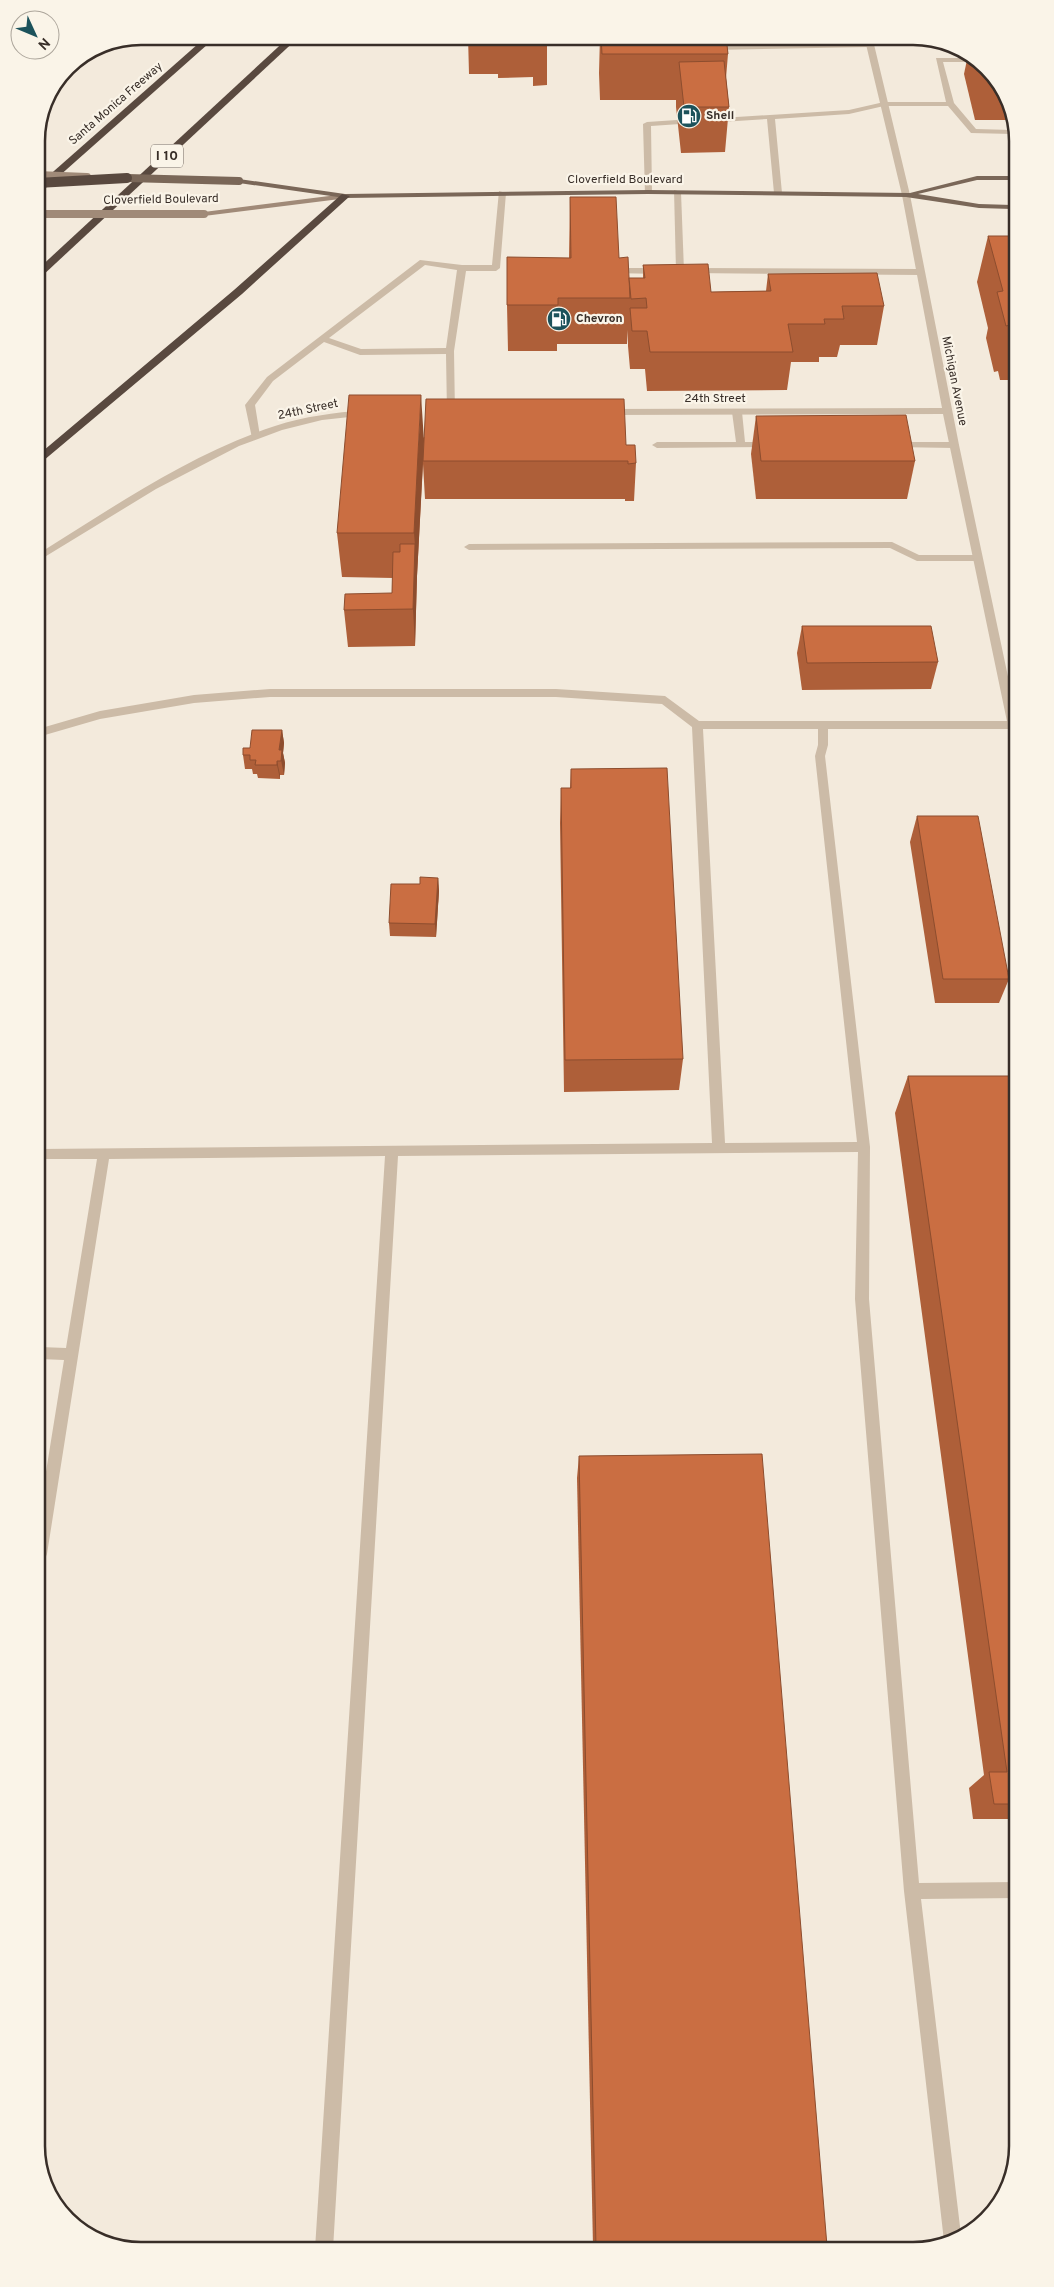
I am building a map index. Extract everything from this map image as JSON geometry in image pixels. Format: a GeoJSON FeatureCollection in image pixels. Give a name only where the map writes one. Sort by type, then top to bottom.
{"type":"FeatureCollection","features":[{"type":"Feature","properties":{"kind":"highway","name":"Santa Monica Freeway"},"geometry":{"type":"LineString","coordinates":[[45,184],[203,45]]}},
{"type":"Feature","properties":{"kind":"highway","name":"I 10"},"geometry":{"type":"LineString","coordinates":[[45,268],[286,45]]}},
{"type":"Feature","properties":{"kind":"highway"},"geometry":{"type":"LineString","coordinates":[[45,183],[126,178]]}},
{"type":"Feature","properties":{"kind":"highway"},"geometry":{"type":"LineString","coordinates":[[45,455],[286,250],[344,196]]}},
{"type":"Feature","properties":{"kind":"main road","name":"Cloverfield Boulevard"},"geometry":{"type":"LineString","coordinates":[[45,175],[239,180],[344,196]]}},
{"type":"Feature","properties":{"kind":"main road","name":"Cloverfield Boulevard"},"geometry":{"type":"LineString","coordinates":[[906,195],[977,178],[1009,178]]}},
{"type":"Feature","properties":{"kind":"main road","name":"Cloverfield Boulevard"},"geometry":{"type":"LineString","coordinates":[[45,214],[204,214],[344,196],[502,193],[677,192],[906,195],[979,206],[1009,207]]}},
{"type":"Feature","properties":{"kind":"street"},"geometry":{"type":"LineString","coordinates":[[705,48],[775,45]]}},
{"type":"Feature","properties":{"kind":"street","name":"Michigan Avenue"},"geometry":{"type":"LineString","coordinates":[[869,45],[906,195],[947,411],[1009,709]]}},
{"type":"Feature","properties":{"kind":"street"},"geometry":{"type":"LineString","coordinates":[[964,60],[939,60],[950,104],[974,131],[1008,132]]}},
{"type":"Feature","properties":{"kind":"street"},"geometry":{"type":"LineString","coordinates":[[721,120],[849,112],[884,104],[950,104]]}},
{"type":"Feature","properties":{"kind":"street"},"geometry":{"type":"LineString","coordinates":[[771,117],[778,193]]}},
{"type":"Feature","properties":{"kind":"street"},"geometry":{"type":"LineString","coordinates":[[648,192],[647,124],[677,122]]}},
{"type":"Feature","properties":{"kind":"street"},"geometry":{"type":"LineString","coordinates":[[677,192],[680,271]]}},
{"type":"Feature","properties":{"kind":"street"},"geometry":{"type":"LineString","coordinates":[[255,436],[250,405],[270,379],[423,262],[462,268],[500,268],[502,193]]}},
{"type":"Feature","properties":{"kind":"street"},"geometry":{"type":"LineString","coordinates":[[452,413],[450,351],[462,268]]}},
{"type":"Feature","properties":{"kind":"street"},"geometry":{"type":"LineString","coordinates":[[615,271],[920,272]]}},
{"type":"Feature","properties":{"kind":"street"},"geometry":{"type":"LineString","coordinates":[[322,339],[360,352],[450,351]]}},
{"type":"Feature","properties":{"kind":"street","name":"24th Street"},"geometry":{"type":"LineString","coordinates":[[599,412],[947,411]]}},
{"type":"Feature","properties":{"kind":"street"},"geometry":{"type":"LineString","coordinates":[[737,412],[741,445]]}},
{"type":"Feature","properties":{"kind":"street","name":"24th Street"},"geometry":{"type":"LineString","coordinates":[[45,554],[202,459],[255,436],[298,422],[355,413],[374,413]]}},
{"type":"Feature","properties":{"kind":"street"},"geometry":{"type":"LineString","coordinates":[[657,445],[780,445]]}},
{"type":"Feature","properties":{"kind":"street"},"geometry":{"type":"LineString","coordinates":[[886,445],[954,445]]}},
{"type":"Feature","properties":{"kind":"street"},"geometry":{"type":"LineString","coordinates":[[470,547],[892,545],[917,558],[978,558]]}},
{"type":"Feature","properties":{"kind":"street"},"geometry":{"type":"LineString","coordinates":[[45,731],[100,715],[194,699],[270,693],[556,693],[665,700],[697,725],[1009,728]]}},
{"type":"Feature","properties":{"kind":"street"},"geometry":{"type":"LineString","coordinates":[[697,725],[719,1148]]}},
{"type":"Feature","properties":{"kind":"street"},"geometry":{"type":"LineString","coordinates":[[822,725],[823,745],[820,756],[864,1147],[862,1299],[912,1891],[952,2233]]}},
{"type":"Feature","properties":{"kind":"street"},"geometry":{"type":"LineString","coordinates":[[45,1154],[864,1147]]}},
{"type":"Feature","properties":{"kind":"street"},"geometry":{"type":"LineString","coordinates":[[324,2242],[392,1150]]}},
{"type":"Feature","properties":{"kind":"street"},"geometry":{"type":"LineString","coordinates":[[45,1523],[104,1153]]}},
{"type":"Feature","properties":{"kind":"street"},"geometry":{"type":"LineString","coordinates":[[45,1353],[72,1354]]}},
{"type":"Feature","properties":{"kind":"street"},"geometry":{"type":"LineString","coordinates":[[912,1891],[1009,1890]]}},
{"type":"Feature","properties":{"kind":"building"},"geometry":{"type":"Polygon","coordinates":[[[602,45],[727,45],[728,54],[602,54],[602,45]]]}},
{"type":"Feature","properties":{"kind":"building"},"geometry":{"type":"Polygon","coordinates":[[[724,61],[729,107],[684,107],[679,62],[724,61]]]}},
{"type":"Feature","properties":{"kind":"building"},"geometry":{"type":"Polygon","coordinates":[[[570,197],[616,197],[619,258],[628,257],[630,298],[558,298],[558,305],[507,305],[507,257],[571,258],[570,197]]]}},
{"type":"Feature","properties":{"kind":"building"},"geometry":{"type":"Polygon","coordinates":[[[988,236],[1009,236],[1009,325],[1006,326],[997,292],[1003,291],[988,236]]]}},
{"type":"Feature","properties":{"kind":"building"},"geometry":{"type":"Polygon","coordinates":[[[708,264],[711,292],[771,291],[768,274],[877,273],[884,306],[842,306],[844,319],[824,319],[825,324],[788,324],[793,352],[650,352],[647,331],[632,331],[630,308],[647,308],[646,298],[631,299],[629,278],[645,278],[643,265],[708,264]]]}},
{"type":"Feature","properties":{"kind":"building"},"geometry":{"type":"Polygon","coordinates":[[[349,395],[421,395],[414,533],[337,533],[349,395]]]}},
{"type":"Feature","properties":{"kind":"building"},"geometry":{"type":"Polygon","coordinates":[[[426,399],[624,399],[626,445],[635,445],[636,463],[628,464],[628,461],[423,461],[426,399]]]}},
{"type":"Feature","properties":{"kind":"building"},"geometry":{"type":"Polygon","coordinates":[[[906,415],[915,461],[761,461],[756,416],[906,415]]]}},
{"type":"Feature","properties":{"kind":"building"},"geometry":{"type":"Polygon","coordinates":[[[400,544],[415,544],[413,609],[344,610],[345,594],[392,593],[393,552],[400,552],[400,544]]]}},
{"type":"Feature","properties":{"kind":"building"},"geometry":{"type":"Polygon","coordinates":[[[802,626],[931,626],[938,662],[807,663],[802,626]]]}},
{"type":"Feature","properties":{"kind":"building"},"geometry":{"type":"Polygon","coordinates":[[[252,730],[282,730],[279,750],[282,750],[281,761],[277,761],[277,765],[255,765],[256,760],[250,760],[250,755],[243,755],[243,748],[250,748],[252,730]]]}},
{"type":"Feature","properties":{"kind":"building"},"geometry":{"type":"Polygon","coordinates":[[[667,768],[683,1059],[565,1060],[561,788],[571,788],[571,769],[667,768]]]}},
{"type":"Feature","properties":{"kind":"building"},"geometry":{"type":"Polygon","coordinates":[[[917,816],[978,816],[1009,979],[943,979],[917,816]]]}},
{"type":"Feature","properties":{"kind":"building"},"geometry":{"type":"Polygon","coordinates":[[[420,877],[438,878],[435,924],[389,923],[391,884],[420,884],[420,877]]]}},
{"type":"Feature","properties":{"kind":"building"},"geometry":{"type":"Polygon","coordinates":[[[908,1076],[1009,1076],[1009,1804],[994,1804],[989,1772],[1007,1772],[908,1076]]]}},
{"type":"Feature","properties":{"kind":"building"},"geometry":{"type":"Polygon","coordinates":[[[762,1454],[827,2242],[596,2242],[579,1456],[762,1454]]]}},
{"type":"Feature","properties":{"kind":"place","name":"Shell"},"geometry":{"type":"Point","coordinates":[689,116]}},
{"type":"Feature","properties":{"kind":"place","name":"Chevron"},"geometry":{"type":"Point","coordinates":[559,319]}}]}
